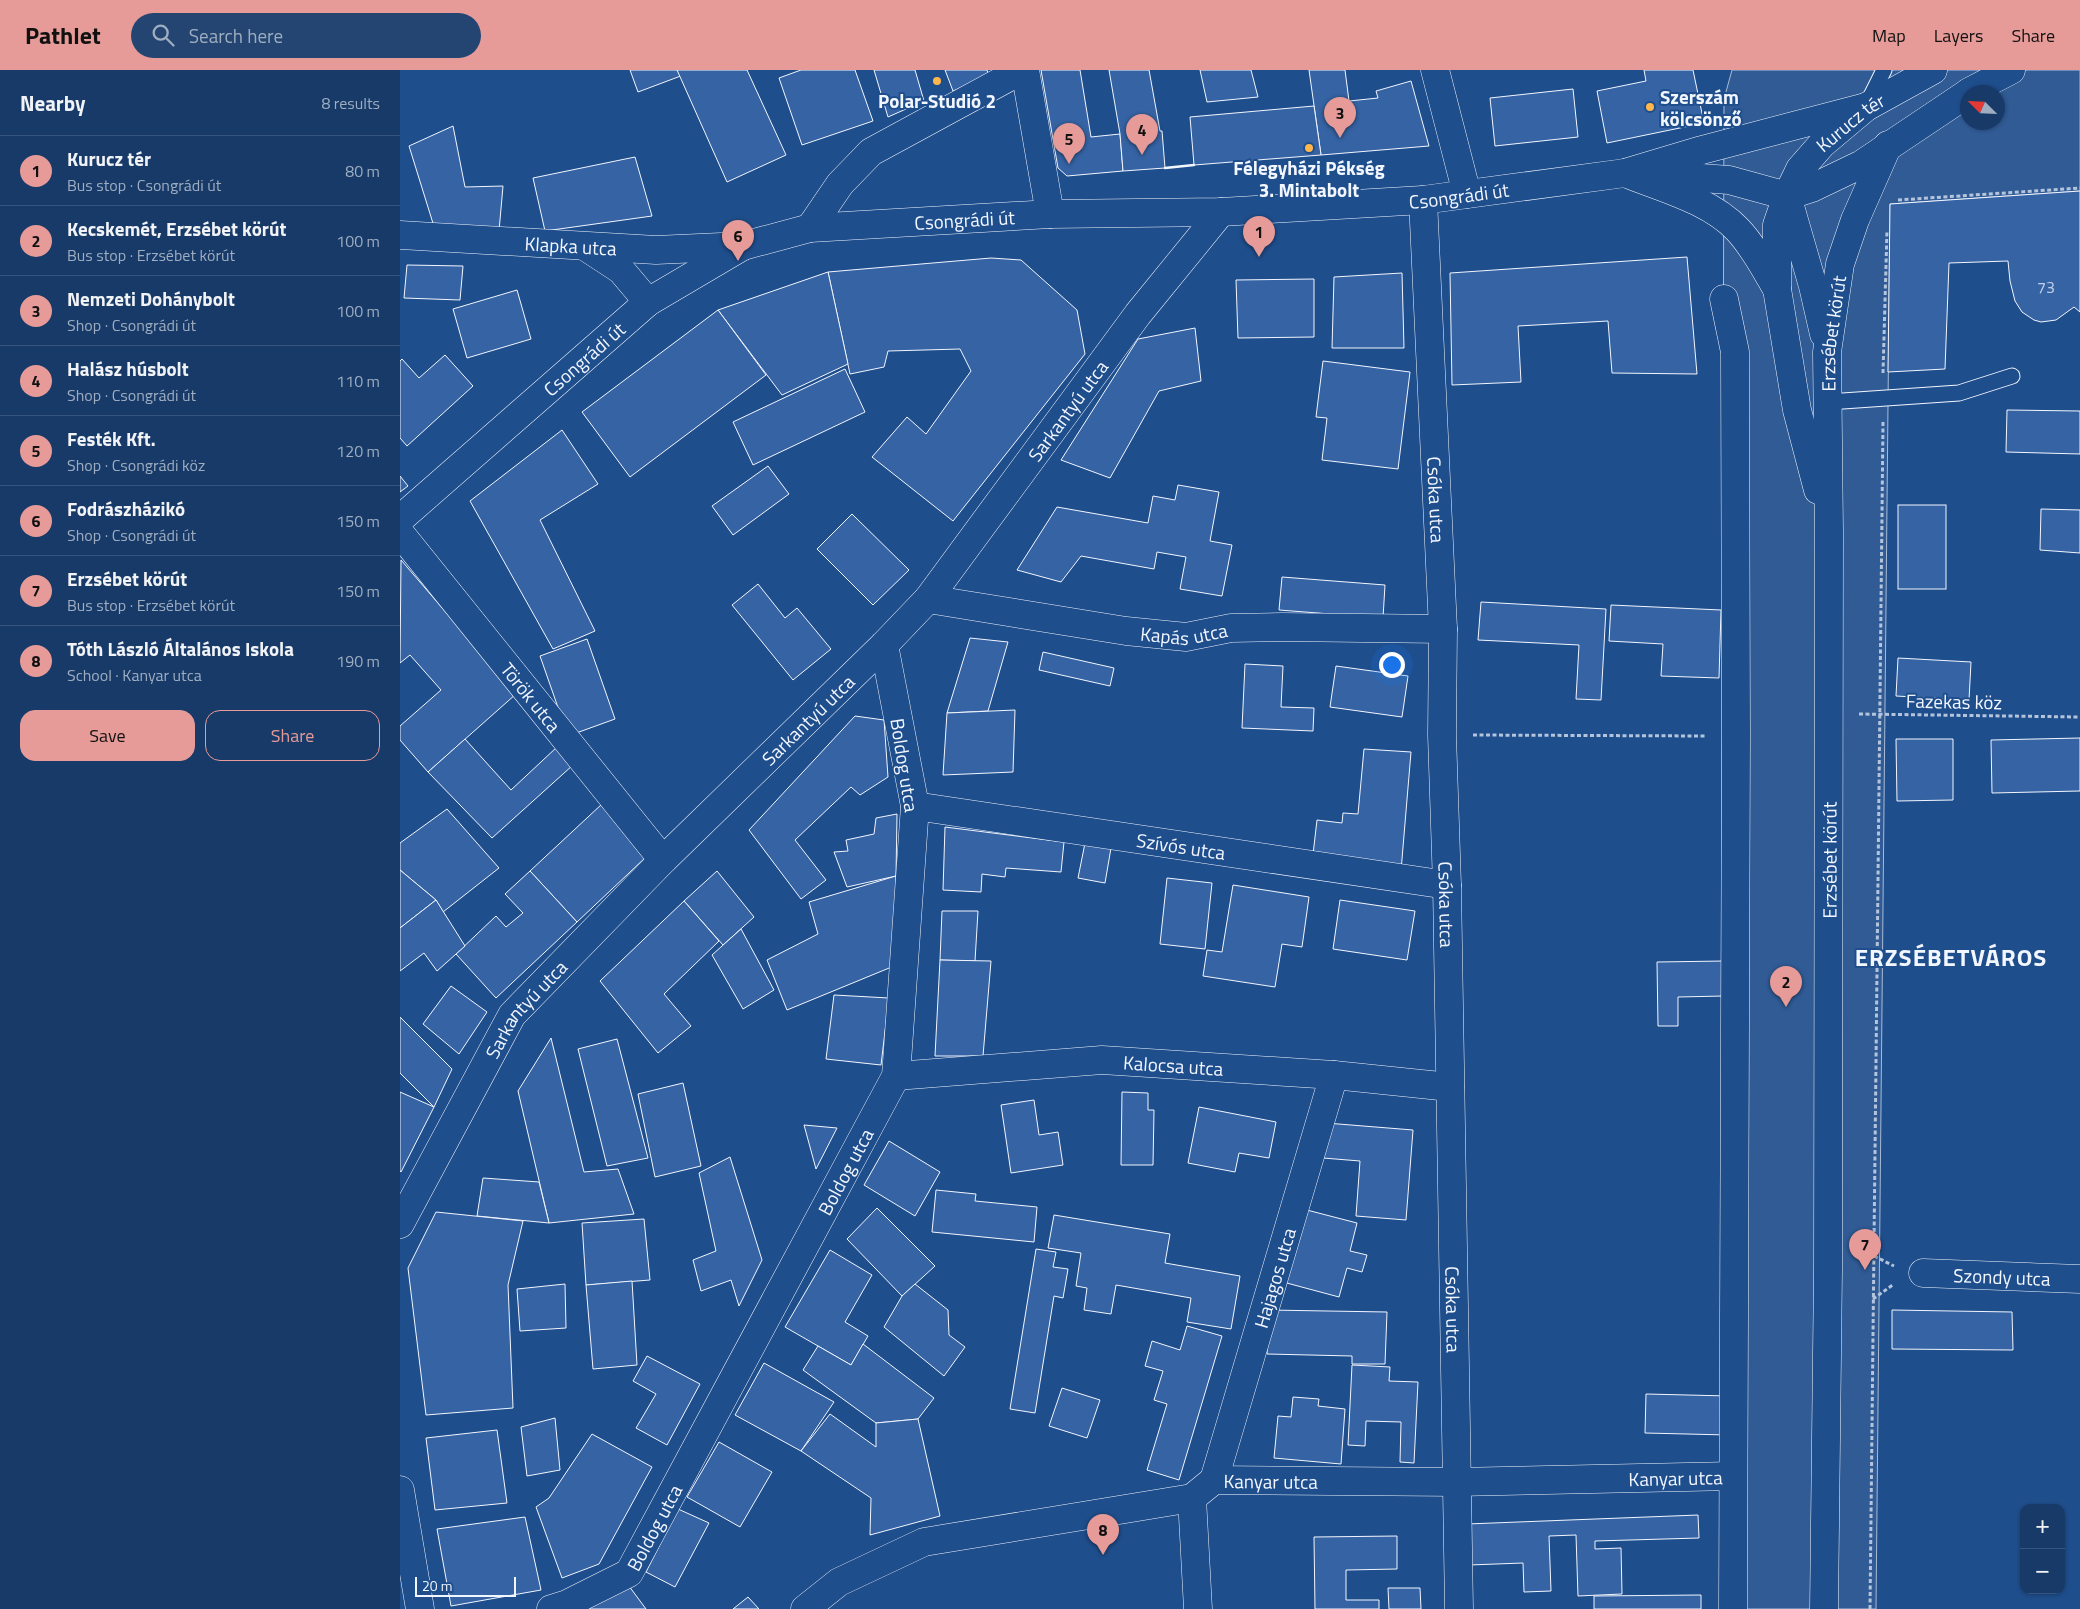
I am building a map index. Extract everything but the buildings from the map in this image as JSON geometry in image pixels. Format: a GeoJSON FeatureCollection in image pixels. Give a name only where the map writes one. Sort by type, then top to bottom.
{"type":"FeatureCollection","features":[{"type":"Feature","properties":{"kind":"street"},"geometry":{"type":"LineString","coordinates":[[810,228],[840,184],[870,152],[1023,70],[1050,214]]}},
{"type":"Feature","properties":{"kind":"street"},"geometry":{"type":"LineString","coordinates":[[1435,70],[1467,194]]}},
{"type":"Feature","properties":{"kind":"street","name":"Kurucz tér"},"geometry":{"type":"LineString","coordinates":[[1787,196],[1800,169],[1822,144],[1866,107],[1933,70]]}},
{"type":"Feature","properties":{"kind":"street","name":"Kurucz tér"},"geometry":{"type":"LineString","coordinates":[[1983,85],[2011,70]]}},
{"type":"Feature","properties":{"kind":"street","name":"Kurucz tér"},"geometry":{"type":"LineString","coordinates":[[1787,196],[1812,188],[1862,164],[1960,98]]}},
{"type":"Feature","properties":{"kind":"street","name":"Csongrádi út"},"geometry":{"type":"LineString","coordinates":[[400,519],[648,302],[743,246],[810,228],[1050,214],[1221,212],[1424,200],[1625,173],[1702,150],[1866,107]]}},
{"type":"Feature","properties":{"kind":"street","name":"Erzsébet körút"},"geometry":{"type":"LineString","coordinates":[[1824,1609],[1828,1270],[1829,532],[1827,352],[1840,264],[1858,212],[1888,145]]}},
{"type":"Feature","properties":{"kind":"street","name":"Csongrádi út"},"geometry":{"type":"LineString","coordinates":[[1625,173],[1729,180],[1787,196]]}},
{"type":"Feature","properties":{"kind":"street","name":"Csongrádi út"},"geometry":{"type":"LineString","coordinates":[[1625,173],[1704,205],[1729,222],[1739,230],[1777,289]]}},
{"type":"Feature","properties":{"kind":"street"},"geometry":{"type":"LineString","coordinates":[[1787,196],[1813,286],[1827,352]]}},
{"type":"Feature","properties":{"kind":"street","name":"Erzsébet körút"},"geometry":{"type":"LineString","coordinates":[[1787,196],[1777,225],[1775,242],[1777,289],[1797,410],[1829,532]]}},
{"type":"Feature","properties":{"kind":"street","name":"Csóka utca"},"geometry":{"type":"LineString","coordinates":[[1424,200],[1443,629],[1442,734],[1448,885],[1459,1609]]}},
{"type":"Feature","properties":{"kind":"street","name":"Sarkantyú utca"},"geometry":{"type":"LineString","coordinates":[[400,1224],[512,1015],[663,860],[884,645],[928,599],[1138,314],[1221,212]]}},
{"type":"Feature","properties":{"kind":"street","name":"Klapka utca"},"geometry":{"type":"LineString","coordinates":[[400,235],[656,250],[743,246]]}},
{"type":"Feature","properties":{"kind":"street"},"geometry":{"type":"LineString","coordinates":[[585,246],[620,270],[648,302]]}},
{"type":"Feature","properties":{"kind":"street"},"geometry":{"type":"LineString","coordinates":[[1724,299],[1735,352],[1736,736],[1732,1609]]}},
{"type":"Feature","properties":{"kind":"street","name":"Török utca"},"geometry":{"type":"LineString","coordinates":[[400,533],[663,860]]}},
{"type":"Feature","properties":{"kind":"street","name":"Kapás utca"},"geometry":{"type":"LineString","coordinates":[[928,599],[1126,631],[1186,637],[1231,628],[1443,629]]}},
{"type":"Feature","properties":{"kind":"street","name":"Boldog utca"},"geometry":{"type":"LineString","coordinates":[[551,1609],[567,1604],[628,1573],[896,1076],[916,806],[884,645]]}},
{"type":"Feature","properties":{"kind":"street","name":"Szívós utca"},"geometry":{"type":"LineString","coordinates":[[916,806],[1448,885]]}},
{"type":"Feature","properties":{"kind":"street","name":"Kalocsa utca"},"geometry":{"type":"LineString","coordinates":[[896,1076],[1102,1060],[1334,1075],[1450,1087]]}},
{"type":"Feature","properties":{"kind":"street","name":"Hajagos utca"},"geometry":{"type":"LineString","coordinates":[[1214,1480],[1334,1075]]}},
{"type":"Feature","properties":{"kind":"street","name":"Szondy utca"},"geometry":{"type":"LineString","coordinates":[[1912,1276],[2080,1279]]}},
{"type":"Feature","properties":{"kind":"street","name":"Kanyar utca"},"geometry":{"type":"LineString","coordinates":[[805,1609],[839,1582],[924,1542],[1192,1498],[1214,1480],[1456,1482],[1733,1476]]}},
{"type":"Feature","properties":{"kind":"street"},"geometry":{"type":"LineString","coordinates":[[401,1497],[420,1609]]}},
{"type":"Feature","properties":{"kind":"street"},"geometry":{"type":"LineString","coordinates":[[1192,1498],[1198,1609]]}},
{"type":"Feature","properties":{"kind":"lane"},"geometry":{"type":"LineString","coordinates":[[1866,107],[1884,70]]}},
{"type":"Feature","properties":{"kind":"lane"},"geometry":{"type":"LineString","coordinates":[[1828,402],[1959,393],[2012,376]]}},
{"type":"Feature","properties":{"kind":"path"},"geometry":{"type":"LineString","coordinates":[[1896,200],[2080,188]]}},
{"type":"Feature","properties":{"kind":"path"},"geometry":{"type":"LineString","coordinates":[[1870,1609],[1883,397],[1887,224]]}},
{"type":"Feature","properties":{"kind":"path","name":"Fazekas köz"},"geometry":{"type":"LineString","coordinates":[[1828,714],[2080,717]]}},
{"type":"Feature","properties":{"kind":"path"},"geometry":{"type":"LineString","coordinates":[[1442,734],[1736,736]]}},
{"type":"Feature","properties":{"kind":"path"},"geometry":{"type":"LineString","coordinates":[[1873,1299],[1912,1276]]}},
{"type":"Feature","properties":{"kind":"shaded area"},"geometry":{"type":"Polygon","coordinates":[[[1732,70],[2080,70],[2080,191],[1890,204],[1876,1609],[1724,1609],[1722,842],[1724,99],[1732,70]]]}},
{"type":"Feature","properties":{"kind":"wall"},"geometry":{"type":"LineString","coordinates":[[1165,168],[1194,165]]}},
{"type":"Feature","properties":{"kind":"place","name":"Polar-Studió 2"},"geometry":{"type":"Point","coordinates":[937,81]}},
{"type":"Feature","properties":{"kind":"place","name":"Szerszám kölcsönző"},"geometry":{"type":"Point","coordinates":[1650,107]}},
{"type":"Feature","properties":{"kind":"place","name":"Nemzeti Dohánybolt"},"geometry":{"type":"Point","coordinates":[1340,138]}},
{"type":"Feature","properties":{"kind":"place","name":"Félegyházi Pékség 3. Mintabolt"},"geometry":{"type":"Point","coordinates":[1309,148]}},
{"type":"Feature","properties":{"kind":"place","name":"Halász húsbolt"},"geometry":{"type":"Point","coordinates":[1142,155]}},
{"type":"Feature","properties":{"kind":"place","name":"Festék Kft."},"geometry":{"type":"Point","coordinates":[1069,164]}},
{"type":"Feature","properties":{"kind":"place","name":"Kurucz tér"},"geometry":{"type":"Point","coordinates":[1259,257]}},
{"type":"Feature","properties":{"kind":"place","name":"Fodrászházikó"},"geometry":{"type":"Point","coordinates":[738,261]}},
{"type":"Feature","properties":{"kind":"place","name":"Kecskemét, Erzsébet körút"},"geometry":{"type":"Point","coordinates":[1786,1007]}},
{"type":"Feature","properties":{"kind":"place","name":"Erzsébet körút"},"geometry":{"type":"Point","coordinates":[1865,1270]}},
{"type":"Feature","properties":{"kind":"place","name":"Tóth László Általános Iskola"},"geometry":{"type":"Point","coordinates":[1103,1555]}},
{"type":"Feature","properties":{"kind":"district","name":"ERZSÉBETVÁROS"},"geometry":{"type":"Point","coordinates":[1951,957]}}]}
